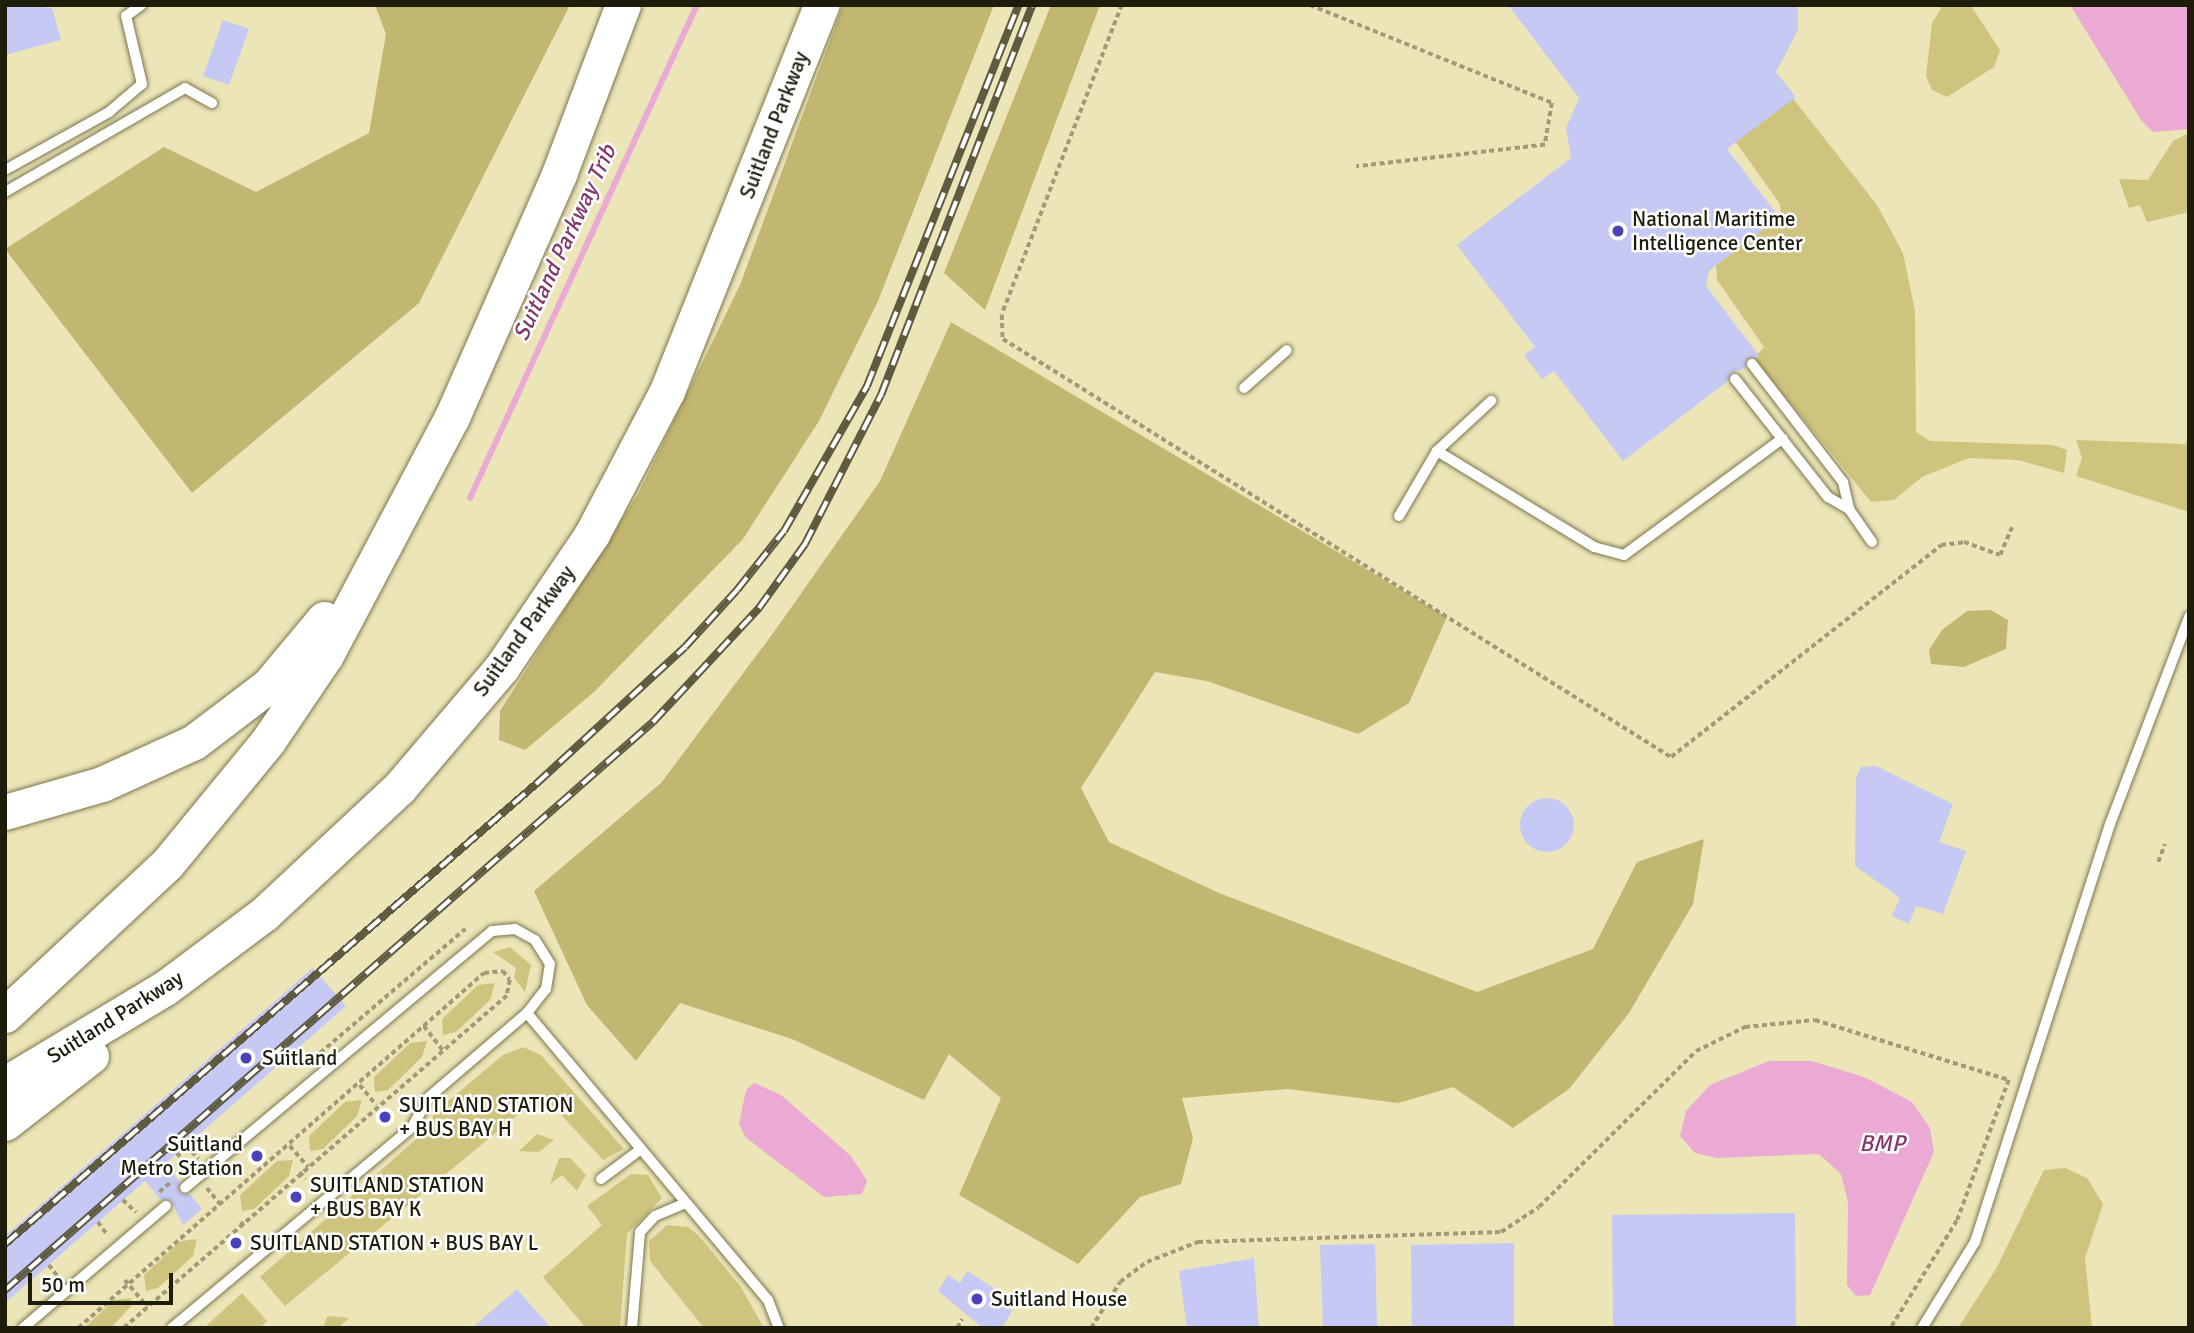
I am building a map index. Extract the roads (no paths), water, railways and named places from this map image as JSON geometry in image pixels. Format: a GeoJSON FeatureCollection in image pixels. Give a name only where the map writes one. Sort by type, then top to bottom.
{"type":"FeatureCollection","features":[{"type":"Feature","properties":{"kind":"highway"},"geometry":{"type":"LineString","coordinates":[[5,1015],[128,905],[260,751],[326,655],[427,469],[522,261],[623,5]]}},
{"type":"Feature","properties":{"kind":"highway","name":"Suitland Parkway"},"geometry":{"type":"LineString","coordinates":[[5,1084],[165,988],[264,914],[435,748],[502,667],[592,534],[689,341],[821,5]]}},
{"type":"Feature","properties":{"kind":"highway"},"geometry":{"type":"LineString","coordinates":[[5,811],[149,766],[232,717],[302,650],[427,469]]}},
{"type":"Feature","properties":{"kind":"highway"},"geometry":{"type":"LineString","coordinates":[[5,1123],[177,999],[264,914]]}},
{"type":"Feature","properties":{"kind":"lane"},"geometry":{"type":"LineString","coordinates":[[5,170],[109,112],[142,84],[126,16],[141,5]]}},
{"type":"Feature","properties":{"kind":"lane"},"geometry":{"type":"LineString","coordinates":[[5,192],[185,88],[212,103]]}},
{"type":"Feature","properties":{"kind":"lane"},"geometry":{"type":"LineString","coordinates":[[1244,388],[1287,350]]}},
{"type":"Feature","properties":{"kind":"lane"},"geometry":{"type":"LineString","coordinates":[[1752,364],[1843,482],[1849,509],[1872,542]]}},
{"type":"Feature","properties":{"kind":"lane"},"geometry":{"type":"LineString","coordinates":[[1735,379],[1828,497],[1849,509]]}},
{"type":"Feature","properties":{"kind":"lane"},"geometry":{"type":"LineString","coordinates":[[1399,516],[1437,451],[1491,401]]}},
{"type":"Feature","properties":{"kind":"lane"},"geometry":{"type":"LineString","coordinates":[[1437,451],[1594,547],[1624,555],[1783,438]]}},
{"type":"Feature","properties":{"kind":"lane"},"geometry":{"type":"LineString","coordinates":[[1922,1328],[1975,1242],[2110,824],[2189,617]]}},
{"type":"Feature","properties":{"kind":"lane"},"geometry":{"type":"LineString","coordinates":[[172,1328],[412,1127],[429,1097],[527,1013],[546,989],[550,964],[535,940],[514,929],[492,931],[185,1188]]}},
{"type":"Feature","properties":{"kind":"lane"},"geometry":{"type":"LineString","coordinates":[[527,1013],[768,1300],[779,1328]]}},
{"type":"Feature","properties":{"kind":"lane"},"geometry":{"type":"LineString","coordinates":[[601,1179],[641,1149]]}},
{"type":"Feature","properties":{"kind":"lane"},"geometry":{"type":"LineString","coordinates":[[632,1328],[640,1232],[655,1216],[685,1203]]}},
{"type":"Feature","properties":{"kind":"lane"},"geometry":{"type":"LineString","coordinates":[[23,1328],[166,1206]]}},
{"type":"Feature","properties":{"kind":"water"},"geometry":{"type":"Polygon","coordinates":[[[2070,5],[2189,5],[2189,129],[2153,132],[2141,120],[2070,5]]]}},
{"type":"Feature","properties":{"kind":"water","name":"BMP"},"geometry":{"type":"Polygon","coordinates":[[[1769,1061],[1812,1061],[1864,1077],[1912,1102],[1930,1128],[1934,1152],[1870,1295],[1856,1296],[1847,1285],[1848,1202],[1841,1174],[1819,1154],[1717,1158],[1695,1153],[1680,1136],[1686,1111],[1710,1085],[1769,1061]]]}},
{"type":"Feature","properties":{"kind":"water"},"geometry":{"type":"Polygon","coordinates":[[[754,1083],[781,1095],[851,1156],[867,1181],[862,1194],[824,1197],[745,1137],[739,1124],[746,1090],[754,1083]]]}},
{"type":"Feature","properties":{"kind":"waterway","name":"Suitland Parkway Trib"},"geometry":{"type":"LineString","coordinates":[[470,498],[697,5]]}},
{"type":"Feature","properties":{"kind":"railway"},"geometry":{"type":"LineString","coordinates":[[5,1244],[536,784],[685,647],[737,590],[784,531],[867,386],[1019,5]]}},
{"type":"Feature","properties":{"kind":"railway"},"geometry":{"type":"LineString","coordinates":[[5,1290],[653,722],[759,608],[805,544],[881,395],[1032,5]]}},
{"type":"Feature","properties":{"kind":"place","name":"National Maritime Intelligence Center"},"geometry":{"type":"Point","coordinates":[1618,231]}},
{"type":"Feature","properties":{"kind":"place","name":"Suitland"},"geometry":{"type":"Point","coordinates":[246,1058]}},
{"type":"Feature","properties":{"kind":"place","name":"SUITLAND STATION + BUS BAY H"},"geometry":{"type":"Point","coordinates":[385,1117]}},
{"type":"Feature","properties":{"kind":"place","name":"Suitland Metro Station"},"geometry":{"type":"Point","coordinates":[257,1156]}},
{"type":"Feature","properties":{"kind":"place","name":"SUITLAND STATION + BUS BAY K"},"geometry":{"type":"Point","coordinates":[296,1197]}},
{"type":"Feature","properties":{"kind":"place","name":"SUITLAND STATION + BUS BAY L"},"geometry":{"type":"Point","coordinates":[236,1243]}},
{"type":"Feature","properties":{"kind":"place","name":"Suitland House"},"geometry":{"type":"Point","coordinates":[977,1299]}}]}
